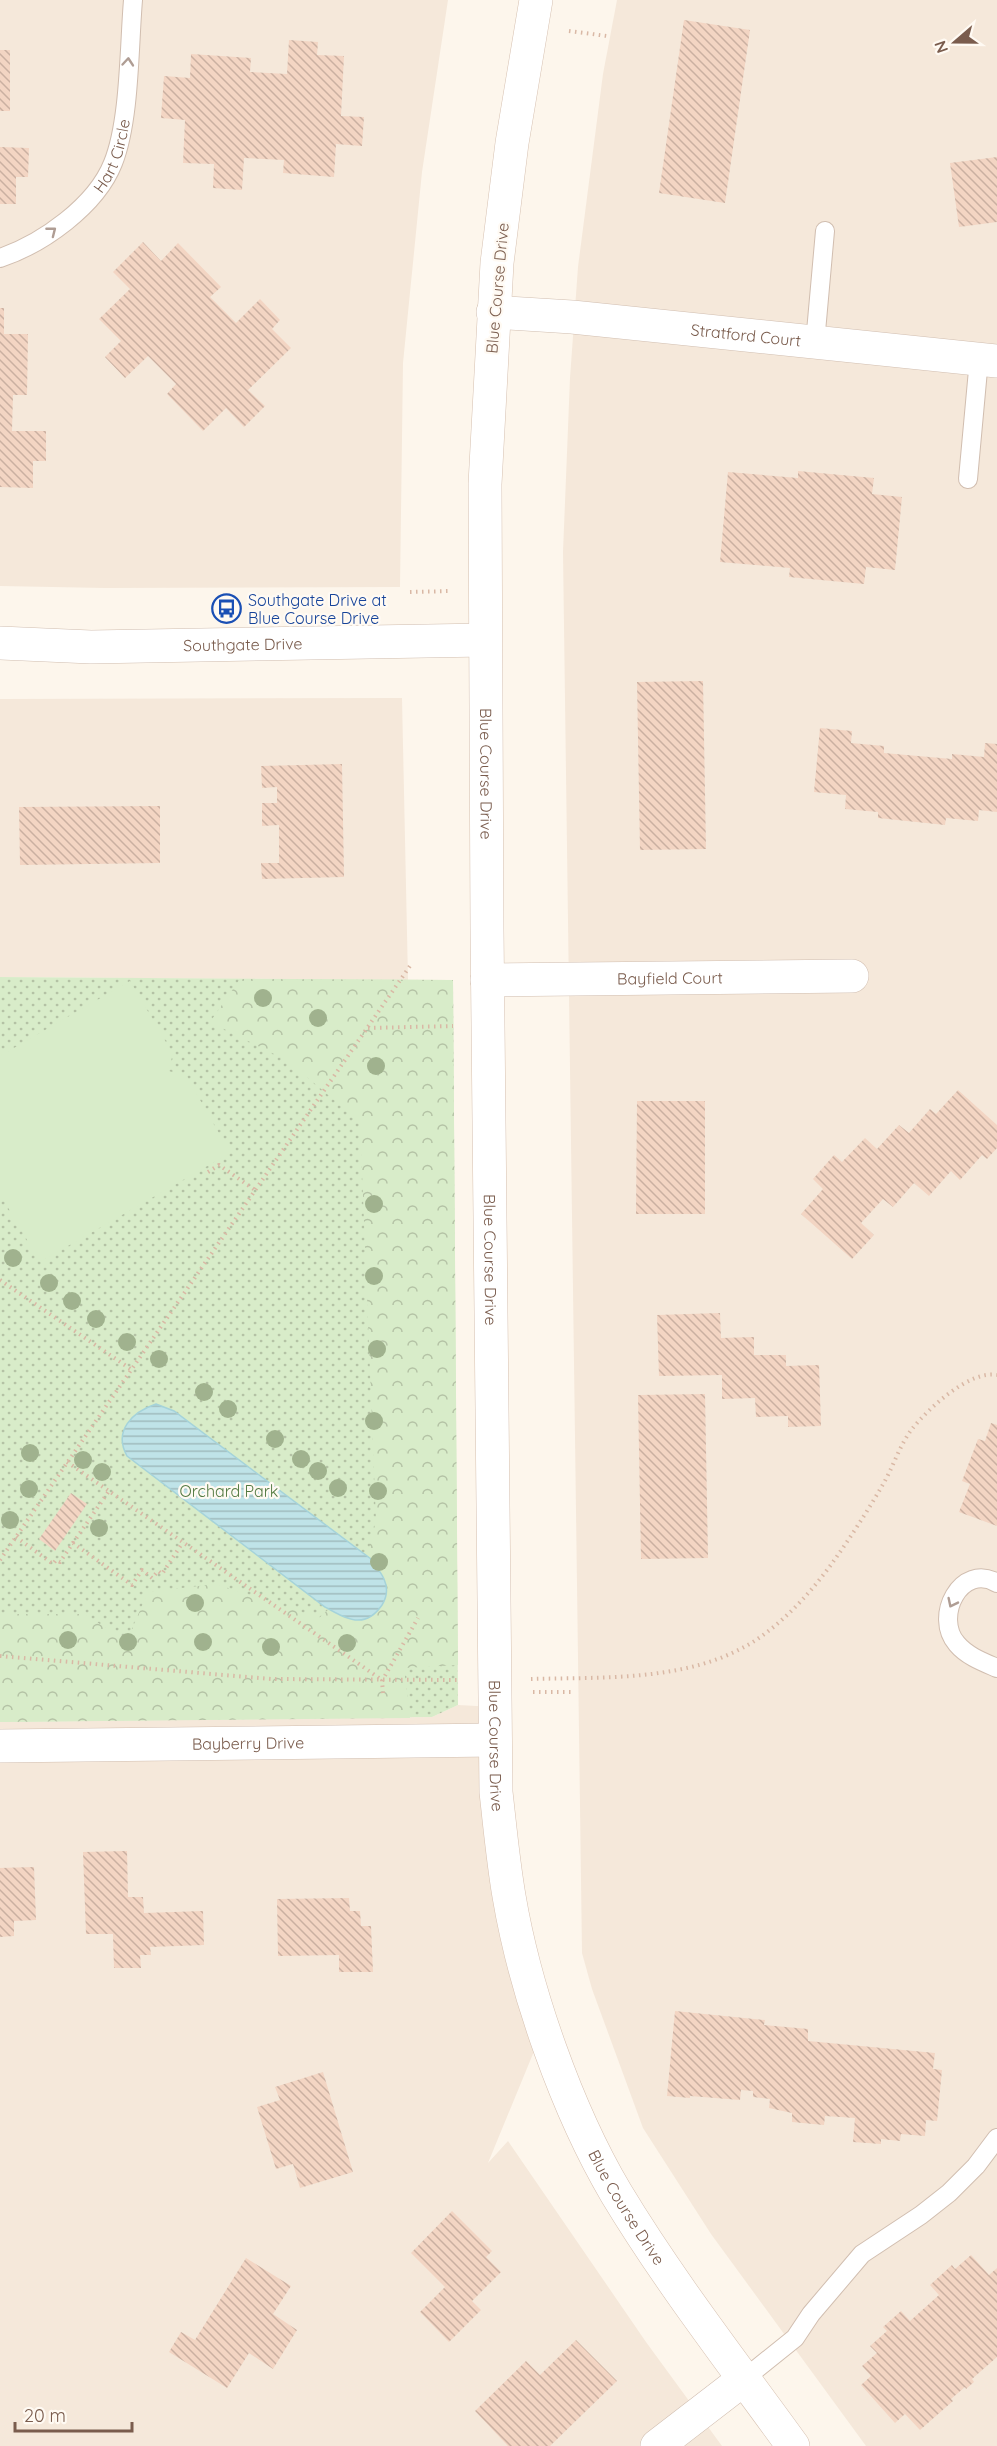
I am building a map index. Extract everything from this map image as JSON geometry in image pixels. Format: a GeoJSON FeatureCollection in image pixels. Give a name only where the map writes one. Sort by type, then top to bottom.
{"type":"FeatureCollection","features":[{"type":"Feature","properties":{"kind":"main road","name":"Blue Course Drive"},"geometry":{"type":"LineString","coordinates":[[536,0],[512,143],[493,312],[485,484],[487,980],[496,1792],[509,1897],[532,1994],[560,2074],[615,2192],[793,2446]]}},
{"type":"Feature","properties":{"kind":"main road","name":"Stratford Court"},"geometry":{"type":"LineString","coordinates":[[493,312],[572,317],[988,360]]}},
{"type":"Feature","properties":{"kind":"main road","name":"Southgate Drive"},"geometry":{"type":"LineString","coordinates":[[0,643],[91,646],[485,640]]}},
{"type":"Feature","properties":{"kind":"main road","name":"Bayfield Court"},"geometry":{"type":"LineString","coordinates":[[487,980],[852,976]]}},
{"type":"Feature","properties":{"kind":"main road","name":"Bayberry Drive"},"geometry":{"type":"LineString","coordinates":[[0,1746],[495,1740]]}},
{"type":"Feature","properties":{"kind":"main road"},"geometry":{"type":"LineString","coordinates":[[657,2446],[744,2379]]}},
{"type":"Feature","properties":{"kind":"lane","name":"Hart Circle"},"geometry":{"type":"LineString","coordinates":[[0,258],[20,252],[46,236],[75,213],[97,190],[113,164],[122,128],[133,0]]}},
{"type":"Feature","properties":{"kind":"lane"},"geometry":{"type":"LineString","coordinates":[[815,343],[825,231]]}},
{"type":"Feature","properties":{"kind":"lane"},"geometry":{"type":"LineString","coordinates":[[968,479],[988,360]]}},
{"type":"Feature","properties":{"kind":"lane"},"geometry":{"type":"LineString","coordinates":[[997,1583],[981,1577],[962,1585],[948,1606],[947,1623],[950,1634],[957,1645],[969,1654],[997,1668]]}},
{"type":"Feature","properties":{"kind":"lane"},"geometry":{"type":"LineString","coordinates":[[744,2379],[795,2338],[811,2314],[862,2254],[921,2215],[949,2193],[976,2166],[997,2138]]}},
{"type":"Feature","properties":{"kind":"path"},"geometry":{"type":"LineString","coordinates":[[0,1560],[412,963]]}},
{"type":"Feature","properties":{"kind":"path"},"geometry":{"type":"LineString","coordinates":[[367,1028],[453,1026]]}},
{"type":"Feature","properties":{"kind":"path"},"geometry":{"type":"LineString","coordinates":[[207,1172],[219,1165],[255,1190]]}},
{"type":"Feature","properties":{"kind":"path"},"geometry":{"type":"LineString","coordinates":[[0,1280],[132,1370]]}},
{"type":"Feature","properties":{"kind":"path"},"geometry":{"type":"LineString","coordinates":[[527,1679],[626,1678],[697,1665],[727,1656],[758,1639],[796,1606],[832,1563],[882,1486],[911,1430],[937,1404],[967,1381],[997,1375]]}},
{"type":"Feature","properties":{"kind":"path"},"geometry":{"type":"LineString","coordinates":[[67,1462],[382,1681]]}},
{"type":"Feature","properties":{"kind":"path"},"geometry":{"type":"LineString","coordinates":[[16,1537],[52,1564],[56,1560],[60,1562],[109,1491]]}},
{"type":"Feature","properties":{"kind":"path"},"geometry":{"type":"LineString","coordinates":[[73,1543],[132,1585],[142,1570],[152,1578],[158,1571],[162,1574],[183,1542]]}},
{"type":"Feature","properties":{"kind":"path"},"geometry":{"type":"LineString","coordinates":[[383,1693],[382,1681],[418,1618]]}},
{"type":"Feature","properties":{"kind":"path"},"geometry":{"type":"LineString","coordinates":[[0,1656],[271,1679],[461,1680]]}},
{"type":"Feature","properties":{"kind":"path"},"geometry":{"type":"LineString","coordinates":[[528,1692],[571,1692]]}},
{"type":"Feature","properties":{"kind":"shaded area"},"geometry":{"type":"Polygon","coordinates":[[[0,0],[448,0],[422,172],[403,363],[400,587],[0,586],[0,0]]]}},
{"type":"Feature","properties":{"kind":"shaded area"},"geometry":{"type":"Polygon","coordinates":[[[617,0],[997,0],[997,2446],[866,2446],[711,2234],[643,2128],[592,1989],[582,1953],[563,552],[570,378],[578,267],[603,74],[617,0]]]}},
{"type":"Feature","properties":{"kind":"shaded area"},"geometry":{"type":"Polygon","coordinates":[[[402,698],[408,980],[0,977],[0,699],[402,698]]]}},
{"type":"Feature","properties":{"kind":"shaded area"},"geometry":{"type":"Polygon","coordinates":[[[458,1705],[495,1707],[544,2027],[488,2163],[508,2141],[646,2342],[722,2446],[0,2446],[0,1722],[432,1717],[458,1705]]]}},
{"type":"Feature","properties":{"kind":"green space","name":"Orchard Park"},"geometry":{"type":"Polygon","coordinates":[[[0,977],[453,980],[458,1705],[432,1717],[0,1722],[0,977]]]}},
{"type":"Feature","properties":{"kind":"green space"},"geometry":{"type":"Polygon","coordinates":[[[240,979],[453,980],[458,1665],[404,1668],[410,1718],[0,1722],[0,1614],[83,1614],[127,1640],[148,1592],[216,1584],[319,1618],[361,1580],[376,1521],[360,1122],[288,1061],[210,1022],[240,979]]]}},
{"type":"Feature","properties":{"kind":"green space"},"geometry":{"type":"Polygon","coordinates":[[[130,981],[173,1054],[168,1071],[186,1075],[230,1153],[40,1262],[0,1194],[0,1056],[130,981]]]}},
{"type":"Feature","properties":{"kind":"water"},"geometry":{"type":"Polygon","coordinates":[[[156,1404],[174,1411],[371,1559],[383,1576],[386,1589],[384,1602],[376,1613],[369,1618],[355,1620],[325,1607],[127,1456],[122,1438],[127,1424],[139,1412],[156,1404]]]}},
{"type":"Feature","properties":{"kind":"building"},"geometry":{"type":"Polygon","coordinates":[[[684,20],[750,30],[725,203],[659,193],[684,20]]]}},
{"type":"Feature","properties":{"kind":"building"},"geometry":{"type":"Polygon","coordinates":[[[289,40],[318,42],[317,55],[344,56],[341,116],[364,117],[362,146],[336,144],[334,177],[283,173],[284,160],[244,158],[242,190],[213,188],[214,164],[183,163],[185,120],[161,118],[164,76],[190,78],[191,54],[251,58],[250,72],[287,74],[289,40]]]}},
{"type":"Feature","properties":{"kind":"building"},"geometry":{"type":"Polygon","coordinates":[[[0,50],[10,50],[10,111],[0,111],[0,50]]]}},
{"type":"Feature","properties":{"kind":"building"},"geometry":{"type":"Polygon","coordinates":[[[0,147],[29,148],[28,177],[16,177],[16,204],[0,204],[0,147]]]}},
{"type":"Feature","properties":{"kind":"building"},"geometry":{"type":"Polygon","coordinates":[[[997,157],[997,222],[959,227],[950,163],[997,157]]]}},
{"type":"Feature","properties":{"kind":"building"},"geometry":{"type":"Polygon","coordinates":[[[143,242],[161,261],[178,243],[221,287],[210,297],[236,323],[260,299],[280,320],[272,329],[291,348],[248,390],[265,406],[244,427],[226,408],[203,431],[167,394],[176,384],[148,356],[125,378],[105,357],[121,341],[99,319],[130,289],[113,272],[143,242]]]}},
{"type":"Feature","properties":{"kind":"building"},"geometry":{"type":"Polygon","coordinates":[[[0,308],[4,308],[4,334],[28,334],[27,395],[13,395],[12,431],[46,431],[46,461],[33,461],[33,488],[0,487],[0,308]]]}},
{"type":"Feature","properties":{"kind":"building"},"geometry":{"type":"Polygon","coordinates":[[[798,471],[874,478],[872,494],[902,497],[895,570],[866,567],[864,584],[789,577],[790,568],[720,562],[728,472],[798,478],[798,471]]]}},
{"type":"Feature","properties":{"kind":"building"},"geometry":{"type":"Polygon","coordinates":[[[703,681],[706,849],[640,850],[637,682],[703,681]]]}},
{"type":"Feature","properties":{"kind":"building"},"geometry":{"type":"Polygon","coordinates":[[[820,728],[852,731],[851,743],[884,746],[884,753],[952,759],[952,754],[984,757],[985,743],[997,744],[997,812],[979,810],[978,821],[946,818],[945,825],[878,818],[878,812],[845,809],[846,795],[814,792],[820,728]]]}},
{"type":"Feature","properties":{"kind":"building"},"geometry":{"type":"Polygon","coordinates":[[[342,764],[344,877],[262,879],[261,863],[279,863],[279,825],[262,826],[262,803],[277,803],[277,787],[262,788],[261,766],[342,764]]]}},
{"type":"Feature","properties":{"kind":"building"},"geometry":{"type":"Polygon","coordinates":[[[160,806],[160,863],[20,865],[19,807],[160,806]]]}},
{"type":"Feature","properties":{"kind":"building"},"geometry":{"type":"Polygon","coordinates":[[[958,1090],[997,1125],[997,1148],[987,1159],[982,1155],[960,1180],[951,1171],[929,1196],[914,1183],[893,1207],[883,1199],[861,1223],[874,1235],[852,1259],[801,1214],[823,1189],[813,1179],[834,1155],[842,1162],[865,1138],[877,1149],[899,1125],[909,1133],[930,1109],[936,1114],[958,1090]]]}},
{"type":"Feature","properties":{"kind":"building"},"geometry":{"type":"Polygon","coordinates":[[[637,1101],[705,1101],[705,1214],[636,1214],[637,1101]]]}},
{"type":"Feature","properties":{"kind":"building"},"geometry":{"type":"Polygon","coordinates":[[[720,1313],[721,1338],[754,1337],[754,1355],[786,1355],[786,1366],[819,1365],[821,1426],[788,1427],[788,1416],[756,1417],[755,1398],[722,1399],[722,1375],[659,1376],[657,1315],[720,1313]]]}},
{"type":"Feature","properties":{"kind":"building"},"geometry":{"type":"Polygon","coordinates":[[[705,1394],[708,1558],[641,1559],[638,1395],[705,1394]]]}},
{"type":"Feature","properties":{"kind":"building"},"geometry":{"type":"Polygon","coordinates":[[[991,1423],[997,1425],[997,1526],[959,1512],[970,1484],[962,1481],[978,1439],[985,1441],[991,1423]]]}},
{"type":"Feature","properties":{"kind":"building"},"geometry":{"type":"Polygon","coordinates":[[[71,1493],[87,1504],[55,1551],[39,1539],[71,1493]]]}},
{"type":"Feature","properties":{"kind":"building"},"geometry":{"type":"Polygon","coordinates":[[[127,1851],[128,1897],[143,1897],[144,1913],[203,1911],[204,1945],[150,1947],[151,1955],[140,1955],[141,1968],[114,1968],[113,1934],[86,1934],[83,1852],[127,1851]]]}},
{"type":"Feature","properties":{"kind":"building"},"geometry":{"type":"Polygon","coordinates":[[[34,1867],[36,1920],[14,1921],[14,1936],[0,1937],[0,1868],[34,1867]]]}},
{"type":"Feature","properties":{"kind":"building"},"geometry":{"type":"Polygon","coordinates":[[[349,1898],[350,1911],[360,1911],[361,1926],[371,1926],[373,1972],[339,1972],[339,1955],[278,1956],[277,1899],[349,1898]]]}},
{"type":"Feature","properties":{"kind":"building"},"geometry":{"type":"Polygon","coordinates":[[[675,2011],[765,2020],[764,2025],[808,2029],[808,2041],[935,2053],[933,2069],[942,2070],[937,2121],[926,2120],[925,2136],[901,2134],[900,2141],[881,2139],[881,2144],[853,2142],[855,2118],[825,2116],[824,2125],[792,2122],[792,2113],[769,2108],[770,2099],[753,2097],[753,2091],[741,2090],[740,2100],[667,2096],[675,2011]]]}},
{"type":"Feature","properties":{"kind":"building"},"geometry":{"type":"Polygon","coordinates":[[[323,2072],[353,2172],[300,2188],[293,2164],[276,2169],[257,2107],[280,2100],[275,2087],[323,2072]]]}},
{"type":"Feature","properties":{"kind":"building"},"geometry":{"type":"Polygon","coordinates":[[[452,2211],[492,2251],[486,2257],[501,2272],[472,2301],[481,2310],[449,2342],[420,2312],[445,2287],[411,2253],[452,2211]]]}},
{"type":"Feature","properties":{"kind":"building"},"geometry":{"type":"Polygon","coordinates":[[[971,2255],[989,2275],[997,2268],[997,2357],[972,2379],[974,2382],[951,2399],[953,2401],[920,2430],[905,2414],[895,2423],[861,2385],[871,2376],[862,2366],[877,2353],[870,2346],[887,2331],[883,2327],[901,2311],[910,2321],[939,2295],[930,2285],[952,2265],[955,2269],[971,2255]]]}},
{"type":"Feature","properties":{"kind":"building"},"geometry":{"type":"Polygon","coordinates":[[[246,2258],[291,2286],[273,2314],[297,2330],[273,2369],[249,2353],[227,2388],[169,2352],[181,2332],[195,2340],[246,2258]]]}},
{"type":"Feature","properties":{"kind":"building"},"geometry":{"type":"Polygon","coordinates":[[[576,2340],[617,2381],[550,2446],[508,2446],[475,2411],[526,2361],[540,2375],[576,2340]]]}},
{"type":"Feature","properties":{"kind":"place","name":"Southgate Drive at Blue Course Drive"},"geometry":{"type":"Point","coordinates":[227,609]}}]}
